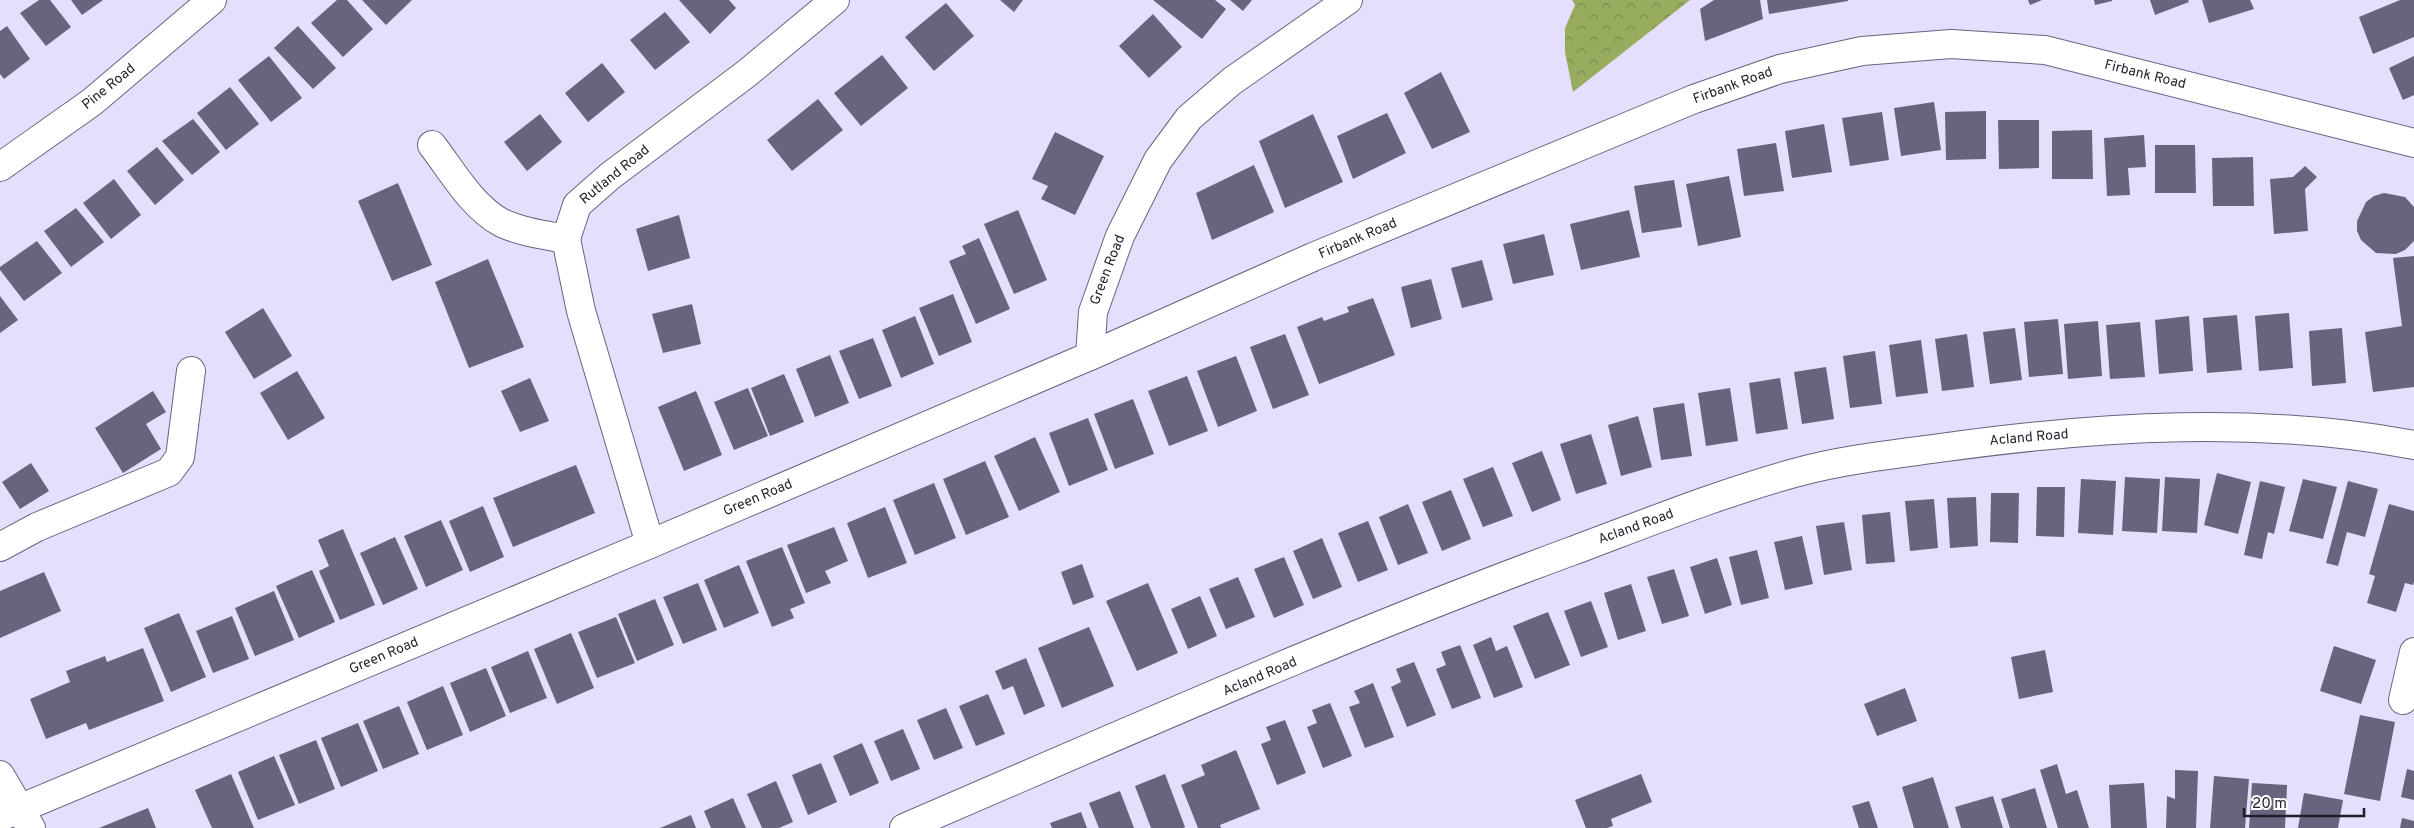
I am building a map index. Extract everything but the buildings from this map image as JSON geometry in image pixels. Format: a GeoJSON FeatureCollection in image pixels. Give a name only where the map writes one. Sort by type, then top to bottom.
{"type":"FeatureCollection","features":[{"type":"Feature","properties":{"kind":"street","name":"Pine Road"},"geometry":{"type":"LineString","coordinates":[[0,168],[92,102],[212,0]]}},
{"type":"Feature","properties":{"kind":"street","name":"Rutland Road"},"geometry":{"type":"LineString","coordinates":[[566,239],[578,205],[610,176],[746,74],[835,0]]}},
{"type":"Feature","properties":{"kind":"street","name":"Green Road"},"geometry":{"type":"LineString","coordinates":[[17,818],[1090,356],[1092,312],[1120,236],[1163,153],[1189,118],[1232,81],[1348,0]]}},
{"type":"Feature","properties":{"kind":"street","name":"Firbank Road"},"geometry":{"type":"LineString","coordinates":[[1090,356],[1313,257],[1694,99],[1780,69],[1862,51],[1952,44],[2045,50],[2414,143]]}},
{"type":"Feature","properties":{"kind":"street"},"geometry":{"type":"LineString","coordinates":[[432,145],[474,200],[500,222],[527,232],[566,239],[580,311],[650,544]]}},
{"type":"Feature","properties":{"kind":"street"},"geometry":{"type":"LineString","coordinates":[[0,546],[37,526],[170,472],[180,457],[191,371]]}},
{"type":"Feature","properties":{"kind":"street","name":"Acland Road"},"geometry":{"type":"LineString","coordinates":[[904,828],[1477,586],[1706,502],[1799,472],[1856,460],[1990,441],[2122,430],[2242,427],[2362,435],[2414,445]]}},
{"type":"Feature","properties":{"kind":"street"},"geometry":{"type":"LineString","coordinates":[[2402,700],[2414,652]]}},
{"type":"Feature","properties":{"kind":"street"},"geometry":{"type":"LineString","coordinates":[[0,775],[17,818]]}},
{"type":"Feature","properties":{"kind":"green space"},"geometry":{"type":"Polygon","coordinates":[[[1572,0],[1690,0],[1573,92],[1565,52],[1565,28],[1575,5],[1572,0]]]}}]}
